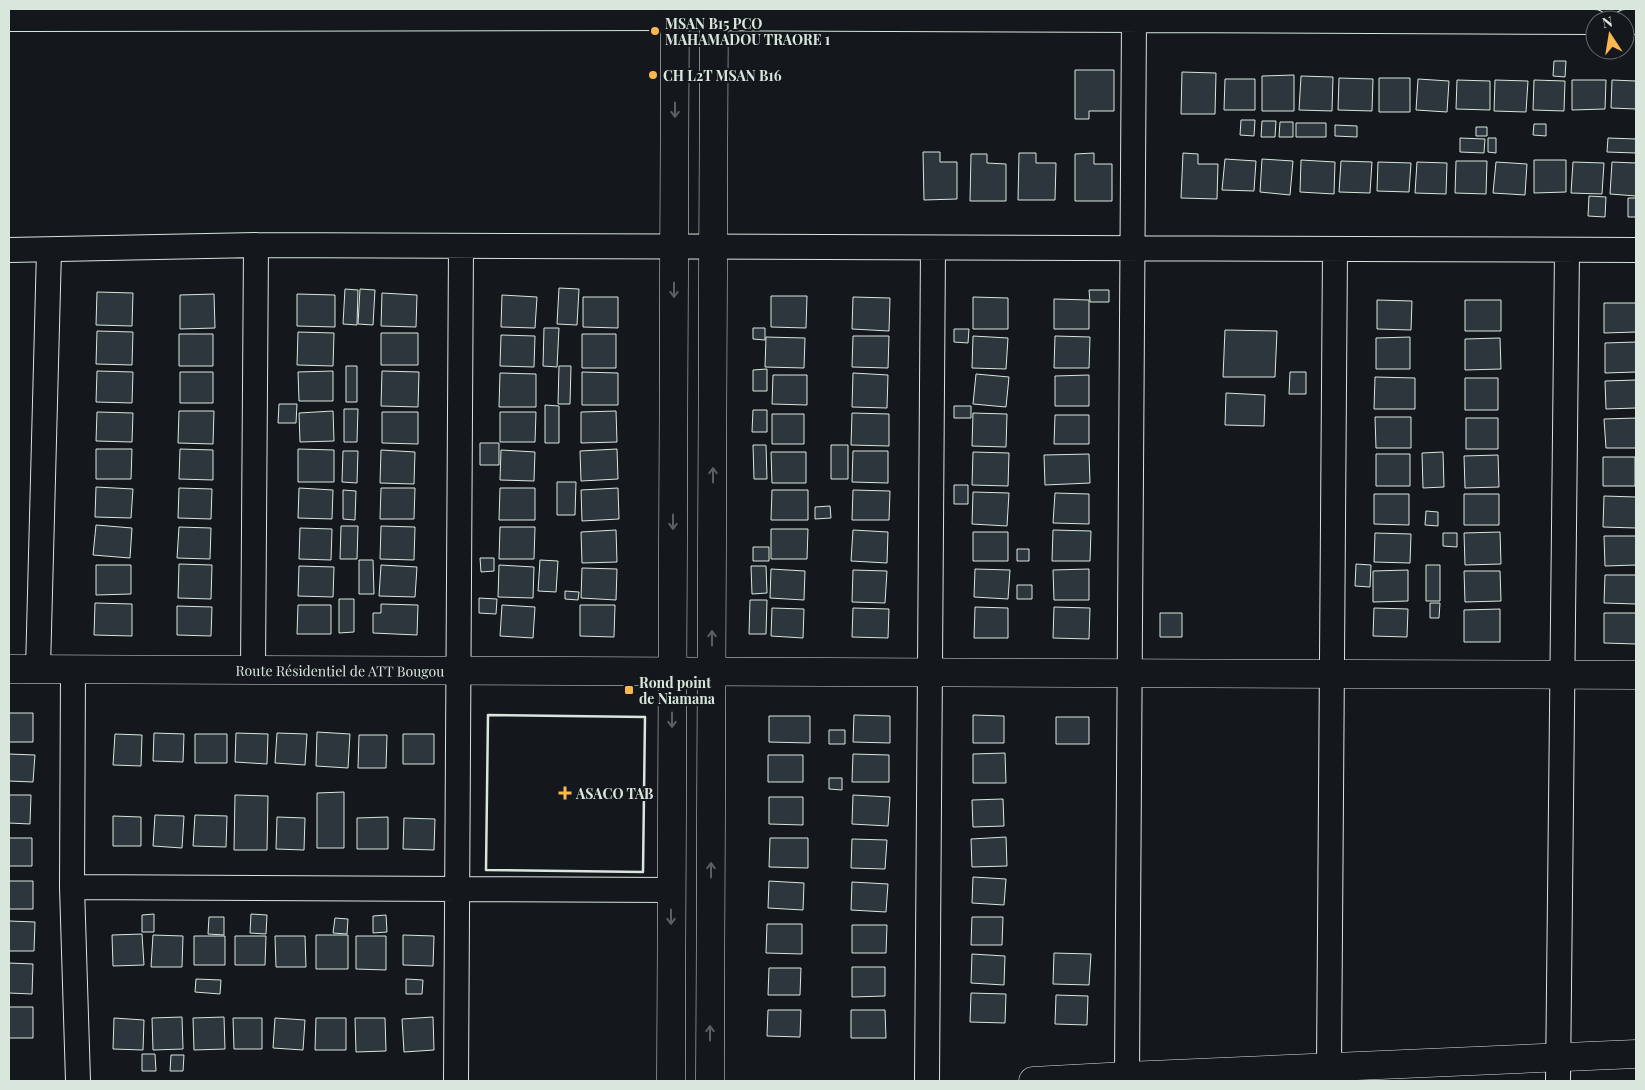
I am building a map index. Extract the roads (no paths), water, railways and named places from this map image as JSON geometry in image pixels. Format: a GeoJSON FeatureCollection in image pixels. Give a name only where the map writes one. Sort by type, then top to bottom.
{"type":"FeatureCollection","features":[{"type":"Feature","properties":{"kind":"street"},"geometry":{"type":"LineString","coordinates":[[671,1081],[675,14]]}},
{"type":"Feature","properties":{"kind":"street"},"geometry":{"type":"LineString","coordinates":[[710,1081],[714,14]]}},
{"type":"Feature","properties":{"kind":"street"},"geometry":{"type":"LineString","coordinates":[[9,19],[714,14],[1134,20],[1585,22]]}},
{"type":"Feature","properties":{"kind":"street"},"geometry":{"type":"LineString","coordinates":[[1127,1076],[1134,20]]}},
{"type":"Feature","properties":{"kind":"street"},"geometry":{"type":"LineString","coordinates":[[253,670],[256,245]]}},
{"type":"Feature","properties":{"kind":"street"},"geometry":{"type":"LineString","coordinates":[[9,250],[256,245],[1636,250]]}},
{"type":"Feature","properties":{"kind":"street"},"geometry":{"type":"LineString","coordinates":[[456,1081],[461,246]]}},
{"type":"Feature","properties":{"kind":"street"},"geometry":{"type":"LineString","coordinates":[[927,1081],[932,248]]}},
{"type":"Feature","properties":{"kind":"street"},"geometry":{"type":"LineString","coordinates":[[38,669],[49,250]]}},
{"type":"Feature","properties":{"kind":"street"},"geometry":{"type":"LineString","coordinates":[[1329,1068],[1335,250]]}},
{"type":"Feature","properties":{"kind":"street"},"geometry":{"type":"LineString","coordinates":[[1558,1070],[1567,250]]}},
{"type":"Feature","properties":{"kind":"street","name":"Route Résidentiel de ATT Bougou"},"geometry":{"type":"LineString","coordinates":[[9,669],[1636,675]]}},
{"type":"Feature","properties":{"kind":"street"},"geometry":{"type":"LineString","coordinates":[[73,669],[72,888],[78,1081]]}},
{"type":"Feature","properties":{"kind":"street"},"geometry":{"type":"LineString","coordinates":[[72,888],[672,890]]}},
{"type":"Feature","properties":{"kind":"street"},"geometry":{"type":"LineString","coordinates":[[1033,1081],[1329,1068],[1558,1070],[1636,1054]]}},
{"type":"Feature","properties":{"kind":"place","name":"MSAN B15 PCO MAHAMADOU TRAORE 1"},"geometry":{"type":"Point","coordinates":[655,31]}},
{"type":"Feature","properties":{"kind":"place","name":"CH L2T MSAN B16"},"geometry":{"type":"Point","coordinates":[653,75]}},
{"type":"Feature","properties":{"kind":"place","name":"Rond point de Niamana"},"geometry":{"type":"Point","coordinates":[629,690]}},
{"type":"Feature","properties":{"kind":"place","name":"ASACO TAB"},"geometry":{"type":"Point","coordinates":[565,793]}}]}
